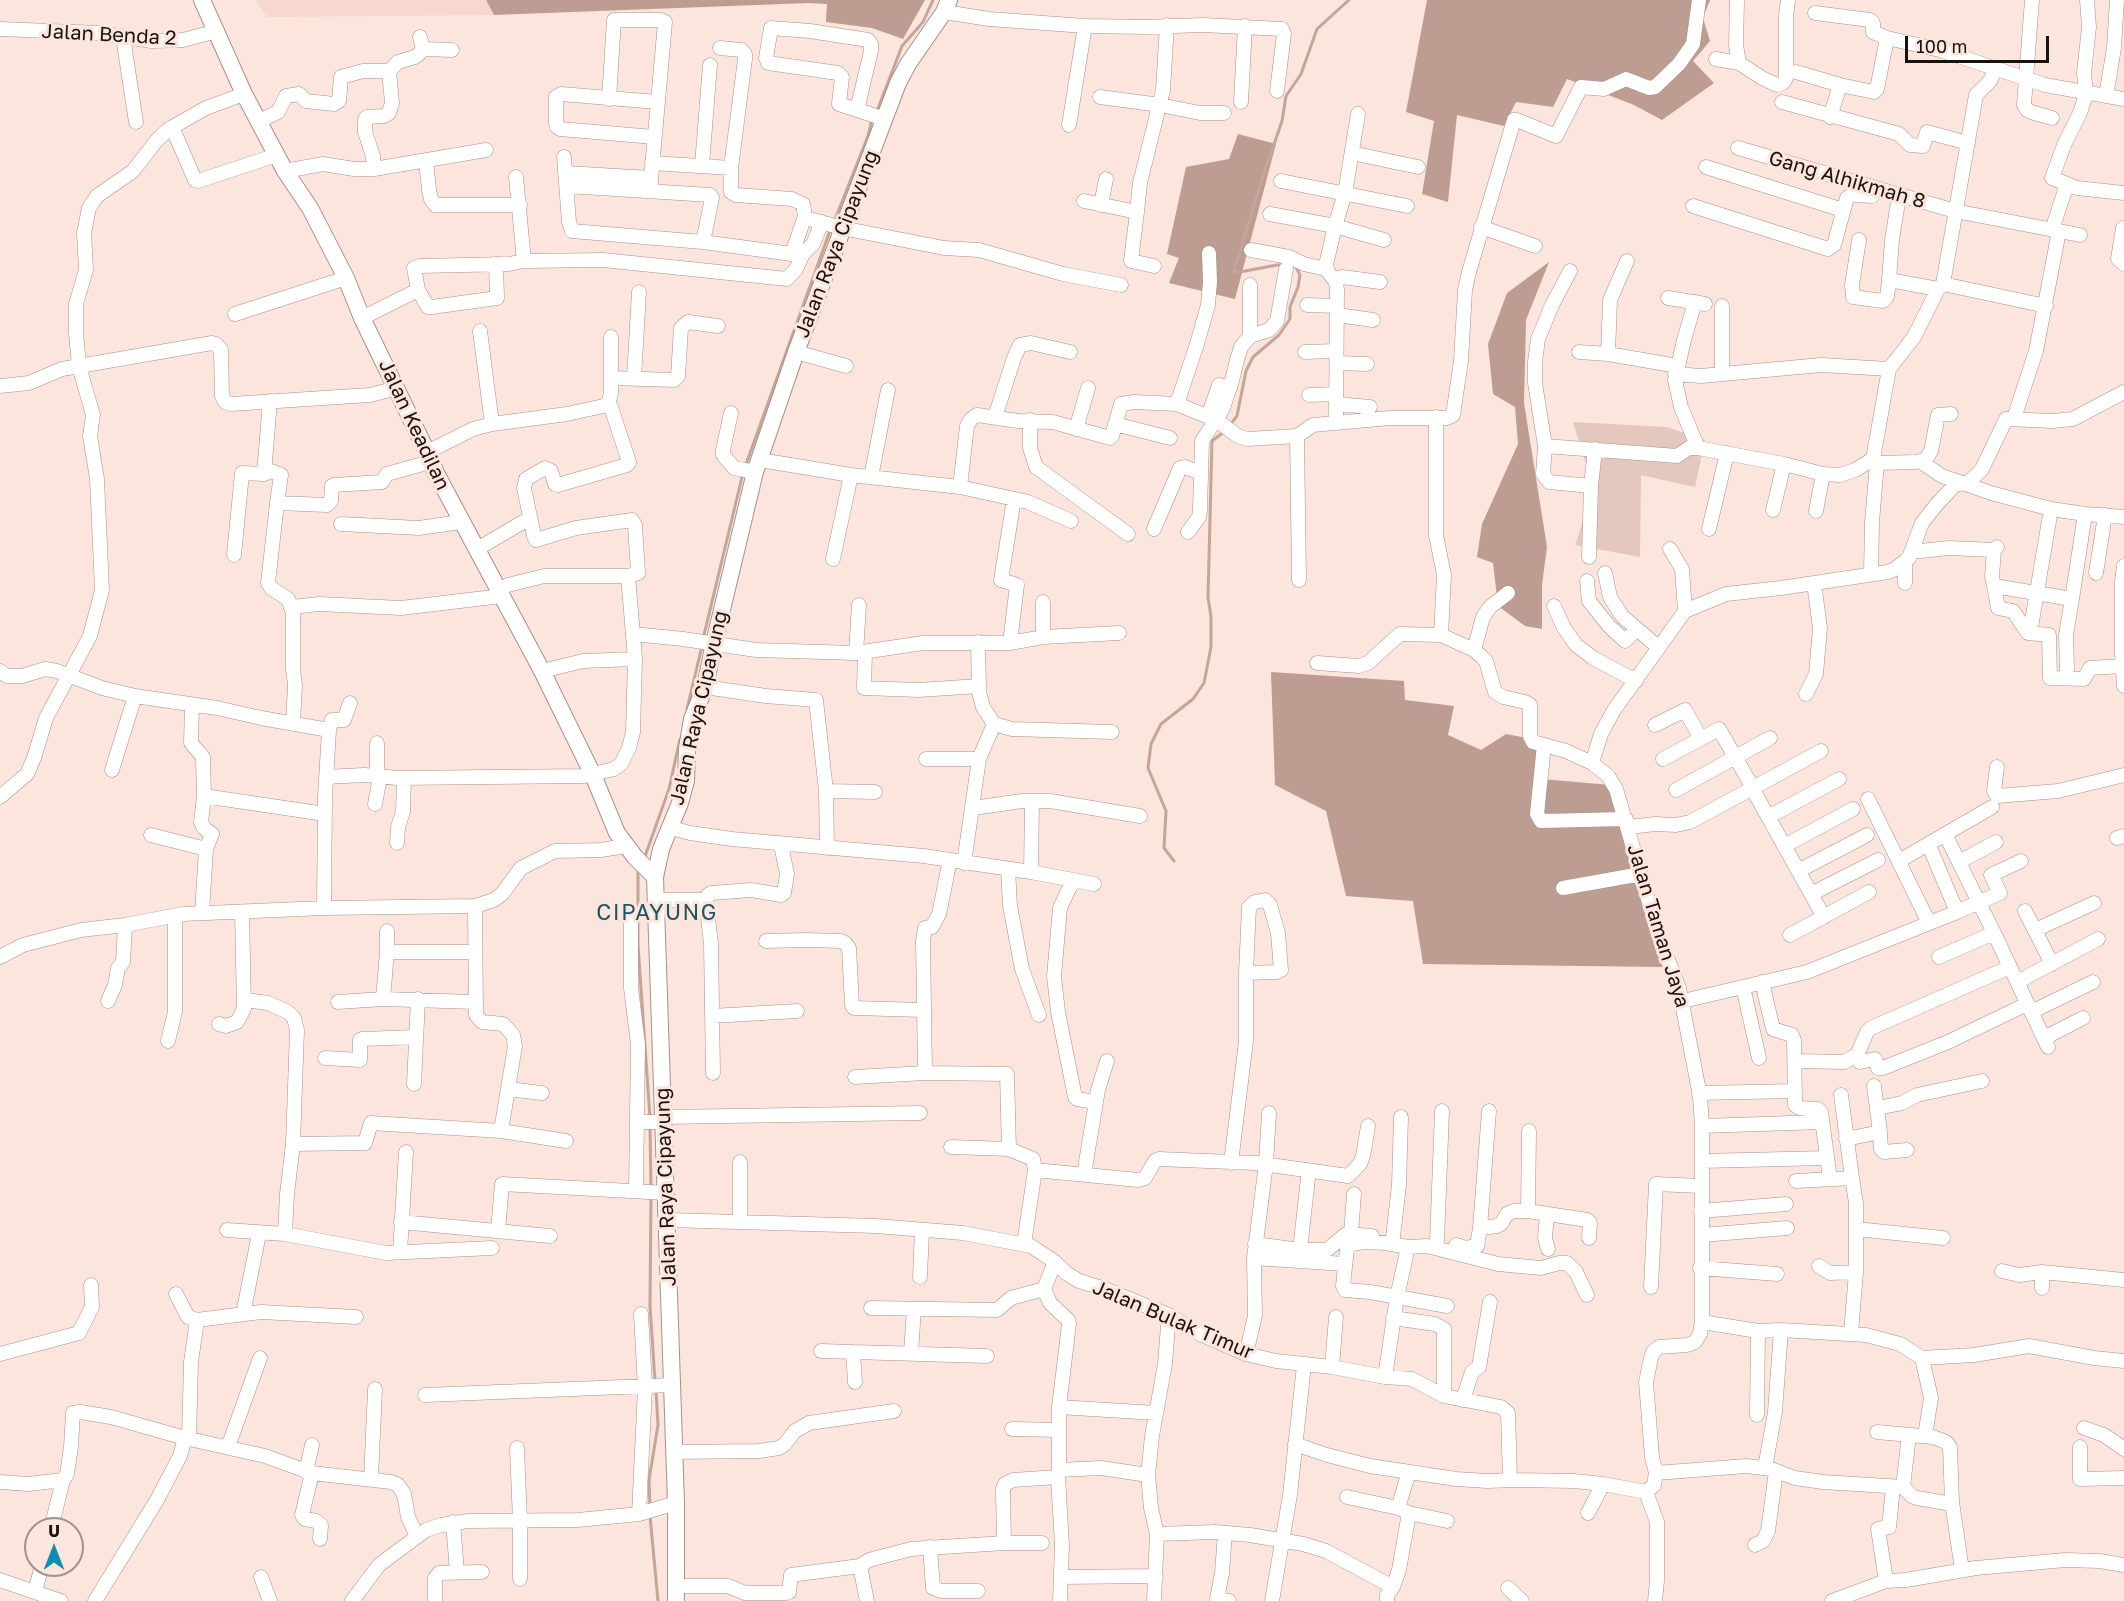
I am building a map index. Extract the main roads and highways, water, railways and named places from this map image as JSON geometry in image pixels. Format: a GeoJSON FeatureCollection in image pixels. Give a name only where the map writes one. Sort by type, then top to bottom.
{"type":"FeatureCollection","features":[{"type":"Feature","properties":{"kind":"main road","name":"Jalan Keadilan"},"geometry":{"type":"LineString","coordinates":[[202,0],[244,93],[285,171],[310,208],[346,278],[362,318],[429,457],[461,522],[542,671],[593,775],[617,832],[643,855]]}},
{"type":"Feature","properties":{"kind":"main road","name":"Jalan Raya Cipayung"},"geometry":{"type":"LineString","coordinates":[[676,1593],[674,1452],[658,1386],[668,1220],[664,1193],[662,1120],[649,1093],[656,900],[643,855],[670,825],[680,803],[686,782],[687,749],[692,719],[705,687],[712,643],[755,468],[840,226],[872,115],[946,6]]}},
{"type":"Feature","properties":{"kind":"waterway"},"geometry":{"type":"LineString","coordinates":[[877,111],[902,46],[923,22],[933,0]]}},
{"type":"Feature","properties":{"kind":"waterway"},"geometry":{"type":"LineString","coordinates":[[1284,265],[1234,271],[1282,121],[1286,96],[1301,74],[1317,29],[1349,0]]}},
{"type":"Feature","properties":{"kind":"waterway"},"geometry":{"type":"LineString","coordinates":[[834,222],[868,136],[872,119]]}},
{"type":"Feature","properties":{"kind":"waterway"},"geometry":{"type":"LineString","coordinates":[[745,467],[831,228]]}},
{"type":"Feature","properties":{"kind":"waterway"},"geometry":{"type":"LineString","coordinates":[[1230,425],[1237,416],[1246,371],[1253,357],[1279,335],[1290,319],[1290,307],[1300,275],[1296,267]]}},
{"type":"Feature","properties":{"kind":"waterway"},"geometry":{"type":"LineString","coordinates":[[1174,861],[1164,848],[1166,811],[1148,768],[1151,744],[1161,724],[1193,699],[1204,683],[1211,647],[1208,597],[1212,441],[1225,431]]}},
{"type":"Feature","properties":{"kind":"waterway"},"geometry":{"type":"LineString","coordinates":[[703,639],[743,473]]}},
{"type":"Feature","properties":{"kind":"waterway"},"geometry":{"type":"LineString","coordinates":[[687,709],[702,646]]}},
{"type":"Feature","properties":{"kind":"waterway"},"geometry":{"type":"LineString","coordinates":[[644,859],[669,789],[680,739]]}},
{"type":"Feature","properties":{"kind":"waterway"},"geometry":{"type":"LineString","coordinates":[[638,870],[638,945],[650,1118]]}},
{"type":"Feature","properties":{"kind":"waterway"},"geometry":{"type":"LineString","coordinates":[[650,1127],[651,1187]]}},
{"type":"Feature","properties":{"kind":"waterway"},"geometry":{"type":"LineString","coordinates":[[651,1196],[650,1306],[655,1381]]}},
{"type":"Feature","properties":{"kind":"waterway"},"geometry":{"type":"LineString","coordinates":[[650,1507],[649,1480],[658,1425],[656,1391]]}},
{"type":"Feature","properties":{"kind":"waterway"},"geometry":{"type":"LineString","coordinates":[[650,1516],[658,1601]]}},
{"type":"Feature","properties":{"kind":"district","name":"CIPAYUNG"},"geometry":{"type":"Point","coordinates":[657,913]}}]}
